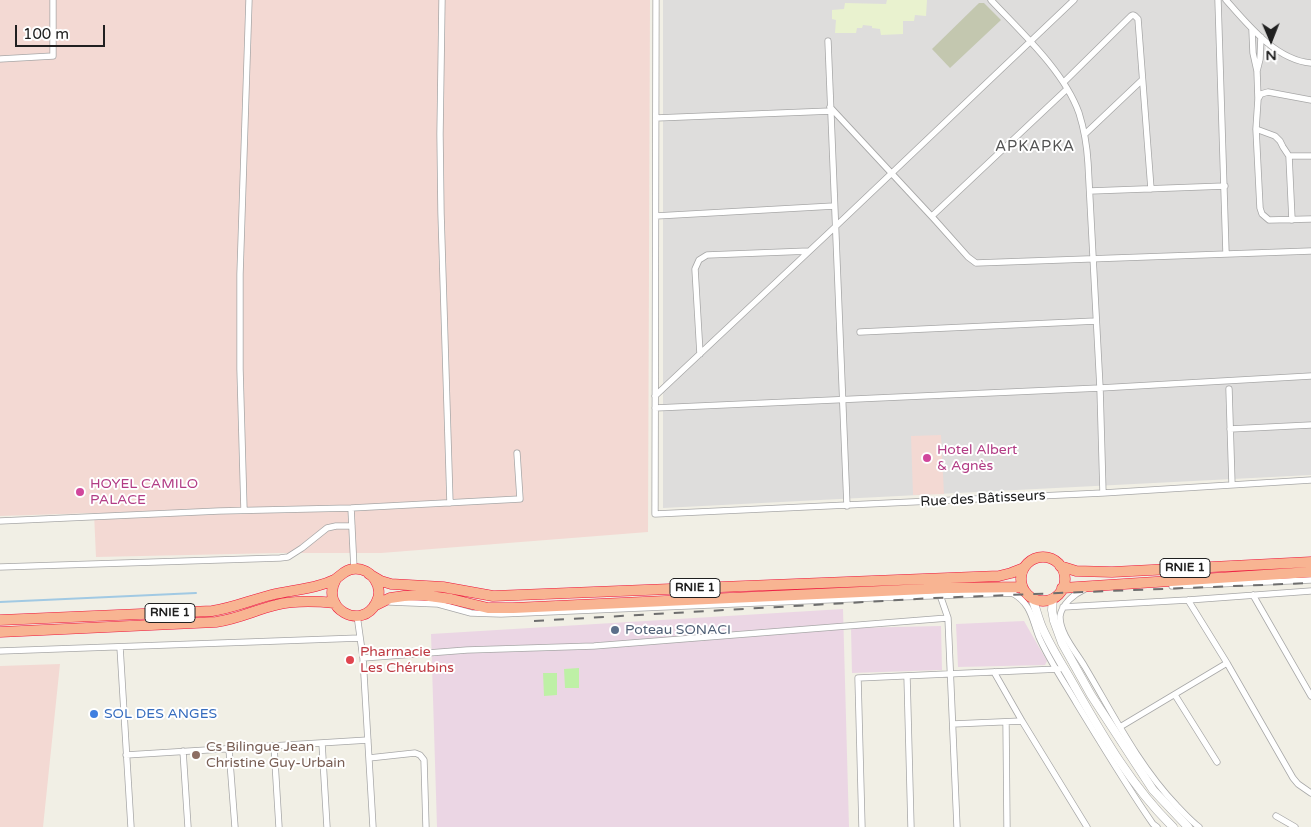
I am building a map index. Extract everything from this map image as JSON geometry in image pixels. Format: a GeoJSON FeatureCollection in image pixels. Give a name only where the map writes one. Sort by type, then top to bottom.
{"type":"FeatureCollection","features":[{"type":"Feature","properties":{"kind":"highway","name":"RNIE 1"},"geometry":{"type":"LineString","coordinates":[[0,620],[212,611],[278,593],[320,585],[336,579],[344,572],[354,569],[362,570],[391,584],[443,587],[493,596],[999,576],[1024,568],[1030,561],[1043,557],[1052,560],[1060,566],[1076,571],[1112,572],[1311,562]]}},
{"type":"Feature","properties":{"kind":"highway"},"geometry":{"type":"LineString","coordinates":[[1024,568],[1021,577],[1022,587],[1026,594],[1032,598],[1045,601],[1060,593],[1064,579],[1060,566]]}},
{"type":"Feature","properties":{"kind":"highway","name":"RNIE 1"},"geometry":{"type":"LineString","coordinates":[[1062,588],[1311,572]]}},
{"type":"Feature","properties":{"kind":"highway"},"geometry":{"type":"LineString","coordinates":[[370,574],[375,579],[379,589],[378,604]]}},
{"type":"Feature","properties":{"kind":"highway"},"geometry":{"type":"LineString","coordinates":[[335,603],[332,591],[336,579]]}},
{"type":"Feature","properties":{"kind":"highway","name":"RNIE 1"},"geometry":{"type":"LineString","coordinates":[[0,632],[216,622],[231,620],[277,604],[310,601],[335,603],[344,612],[357,616],[365,614],[390,598],[422,595],[451,599],[488,608],[513,608],[947,588],[1022,587]]}},
{"type":"Feature","properties":{"kind":"street"},"geometry":{"type":"LineString","coordinates":[[0,59],[53,56],[53,0]]}},
{"type":"Feature","properties":{"kind":"street"},"geometry":{"type":"LineString","coordinates":[[244,510],[240,369],[240,274],[249,0]]}},
{"type":"Feature","properties":{"kind":"street"},"geometry":{"type":"LineString","coordinates":[[442,0],[440,134],[450,503]]}},
{"type":"Feature","properties":{"kind":"street"},"geometry":{"type":"LineString","coordinates":[[656,0],[655,408],[1100,388],[1311,376]]}},
{"type":"Feature","properties":{"kind":"street"},"geometry":{"type":"LineString","coordinates":[[991,0],[1031,41],[1064,82],[1078,112],[1087,144],[1100,388],[1103,493]]}},
{"type":"Feature","properties":{"kind":"street"},"geometry":{"type":"LineString","coordinates":[[655,396],[1074,0]]}},
{"type":"Feature","properties":{"kind":"street"},"geometry":{"type":"LineString","coordinates":[[1218,0],[1226,253]]}},
{"type":"Feature","properties":{"kind":"street"},"geometry":{"type":"LineString","coordinates":[[1226,0],[1252,30],[1286,56],[1295,61],[1311,63]]}},
{"type":"Feature","properties":{"kind":"street"},"geometry":{"type":"LineString","coordinates":[[1064,82],[1124,22],[1133,15],[1137,17],[1151,189]]}},
{"type":"Feature","properties":{"kind":"street"},"geometry":{"type":"LineString","coordinates":[[1252,30],[1253,59],[1257,70],[1256,129],[1260,208],[1262,214],[1269,220],[1311,219]]}},
{"type":"Feature","properties":{"kind":"street"},"geometry":{"type":"LineString","coordinates":[[1257,70],[1260,60],[1261,37]]}},
{"type":"Feature","properties":{"kind":"street"},"geometry":{"type":"LineString","coordinates":[[828,41],[847,506]]}},
{"type":"Feature","properties":{"kind":"street"},"geometry":{"type":"LineString","coordinates":[[1084,134],[1142,80]]}},
{"type":"Feature","properties":{"kind":"street"},"geometry":{"type":"LineString","coordinates":[[932,216],[1067,89]]}},
{"type":"Feature","properties":{"kind":"street"},"geometry":{"type":"LineString","coordinates":[[1258,99],[1261,94],[1268,92],[1311,100]]}},
{"type":"Feature","properties":{"kind":"street"},"geometry":{"type":"LineString","coordinates":[[656,118],[830,109],[892,172],[968,257],[976,262],[1311,251]]}},
{"type":"Feature","properties":{"kind":"street"},"geometry":{"type":"LineString","coordinates":[[1256,129],[1270,133],[1280,141],[1290,156],[1292,220]]}},
{"type":"Feature","properties":{"kind":"street"},"geometry":{"type":"LineString","coordinates":[[1290,156],[1311,156]]}},
{"type":"Feature","properties":{"kind":"street"},"geometry":{"type":"LineString","coordinates":[[1090,191],[1224,186]]}},
{"type":"Feature","properties":{"kind":"street"},"geometry":{"type":"LineString","coordinates":[[656,216],[834,206]]}},
{"type":"Feature","properties":{"kind":"street"},"geometry":{"type":"LineString","coordinates":[[700,354],[695,269],[699,260],[707,255],[809,250]]}},
{"type":"Feature","properties":{"kind":"street"},"geometry":{"type":"LineString","coordinates":[[860,332],[1096,320]]}},
{"type":"Feature","properties":{"kind":"street"},"geometry":{"type":"LineString","coordinates":[[1229,389],[1232,485]]}},
{"type":"Feature","properties":{"kind":"street","name":"Rue des Bâtisseurs"},"geometry":{"type":"LineString","coordinates":[[655,408],[655,514],[1103,493],[1311,480]]}},
{"type":"Feature","properties":{"kind":"street"},"geometry":{"type":"LineString","coordinates":[[1230,429],[1311,425]]}},
{"type":"Feature","properties":{"kind":"street"},"geometry":{"type":"LineString","coordinates":[[0,521],[244,510],[351,508],[520,499],[517,454]]}},
{"type":"Feature","properties":{"kind":"street"},"geometry":{"type":"LineString","coordinates":[[351,508],[354,569]]}},
{"type":"Feature","properties":{"kind":"street"},"geometry":{"type":"LineString","coordinates":[[0,568],[280,558],[302,548],[327,528],[352,526]]}},
{"type":"Feature","properties":{"kind":"street"},"geometry":{"type":"LineString","coordinates":[[1199,827],[1168,796],[1145,766],[1120,727],[1069,643],[1061,626],[1060,616],[1063,607],[1079,592],[1092,588],[1311,580]]}},
{"type":"Feature","properties":{"kind":"street"},"geometry":{"type":"LineString","coordinates":[[1063,607],[1311,591]]}},
{"type":"Feature","properties":{"kind":"street"},"geometry":{"type":"LineString","coordinates":[[378,604],[438,604],[471,613],[501,614],[1012,593],[1018,596],[1030,610],[1039,637],[1089,711],[1124,768],[1158,812],[1173,827]]}},
{"type":"Feature","properties":{"kind":"street"},"geometry":{"type":"LineString","coordinates":[[940,595],[948,618],[957,827]]}},
{"type":"Feature","properties":{"kind":"street"},"geometry":{"type":"LineString","coordinates":[[1253,595],[1311,696]]}},
{"type":"Feature","properties":{"kind":"street"},"geometry":{"type":"LineString","coordinates":[[1032,598],[1060,668],[1119,774],[1152,826]]}},
{"type":"Feature","properties":{"kind":"street"},"geometry":{"type":"LineString","coordinates":[[1053,598],[1052,610],[1054,621],[1062,643],[1090,695],[1153,790],[1188,827]]}},
{"type":"Feature","properties":{"kind":"street"},"geometry":{"type":"LineString","coordinates":[[1188,600],[1227,663],[1293,778],[1311,793]]}},
{"type":"Feature","properties":{"kind":"street"},"geometry":{"type":"LineString","coordinates":[[357,616],[363,658],[373,827]]}},
{"type":"Feature","properties":{"kind":"street"},"geometry":{"type":"LineString","coordinates":[[363,658],[467,650],[594,646],[948,618]]}},
{"type":"Feature","properties":{"kind":"street"},"geometry":{"type":"LineString","coordinates":[[0,651],[360,638]]}},
{"type":"Feature","properties":{"kind":"street"},"geometry":{"type":"LineString","coordinates":[[120,647],[131,827]]}},
{"type":"Feature","properties":{"kind":"street"},"geometry":{"type":"LineString","coordinates":[[1120,727],[1227,663]]}},
{"type":"Feature","properties":{"kind":"street"},"geometry":{"type":"LineString","coordinates":[[862,827],[858,678],[1060,668]]}},
{"type":"Feature","properties":{"kind":"street"},"geometry":{"type":"LineString","coordinates":[[994,672],[1087,827]]}},
{"type":"Feature","properties":{"kind":"street"},"geometry":{"type":"LineString","coordinates":[[907,676],[911,827]]}},
{"type":"Feature","properties":{"kind":"street"},"geometry":{"type":"LineString","coordinates":[[1175,695],[1217,762]]}},
{"type":"Feature","properties":{"kind":"street"},"geometry":{"type":"LineString","coordinates":[[953,724],[1022,721]]}},
{"type":"Feature","properties":{"kind":"street"},"geometry":{"type":"LineString","coordinates":[[1006,722],[1007,827]]}},
{"type":"Feature","properties":{"kind":"street"},"geometry":{"type":"LineString","coordinates":[[126,755],[368,740]]}},
{"type":"Feature","properties":{"kind":"street"},"geometry":{"type":"LineString","coordinates":[[322,743],[327,827]]}},
{"type":"Feature","properties":{"kind":"street"},"geometry":{"type":"LineString","coordinates":[[274,746],[279,827]]}},
{"type":"Feature","properties":{"kind":"street"},"geometry":{"type":"LineString","coordinates":[[229,749],[235,827]]}},
{"type":"Feature","properties":{"kind":"street"},"geometry":{"type":"LineString","coordinates":[[183,751],[188,827]]}},
{"type":"Feature","properties":{"kind":"street"},"geometry":{"type":"LineString","coordinates":[[369,758],[416,753],[420,755],[424,760],[426,827]]}},
{"type":"Feature","properties":{"kind":"street"},"geometry":{"type":"LineString","coordinates":[[1276,816],[1295,827]]}},
{"type":"Feature","properties":{"kind":"shaded area"},"geometry":{"type":"Polygon","coordinates":[[[0,0],[650,0],[648,532],[381,553],[96,557],[94,513],[0,516],[0,0]]]}},
{"type":"Feature","properties":{"kind":"shaded area"},"geometry":{"type":"Polygon","coordinates":[[[663,0],[1311,0],[1311,475],[663,508],[663,0]]]}},
{"type":"Feature","properties":{"kind":"shaded area"},"geometry":{"type":"Polygon","coordinates":[[[887,0],[927,0],[926,16],[915,15],[914,21],[903,21],[903,34],[881,35],[880,29],[863,25],[862,28],[857,28],[856,33],[835,33],[836,20],[832,19],[832,10],[844,9],[845,3],[886,4],[887,0]]]}},
{"type":"Feature","properties":{"kind":"shaded area"},"geometry":{"type":"Polygon","coordinates":[[[979,3],[984,3],[1001,20],[950,68],[932,49],[979,3]]]}},
{"type":"Feature","properties":{"kind":"shaded area"},"geometry":{"type":"Polygon","coordinates":[[[941,435],[944,494],[913,495],[911,436],[941,435]]]}},
{"type":"Feature","properties":{"kind":"shaded area"},"geometry":{"type":"Polygon","coordinates":[[[843,609],[849,827],[437,827],[431,634],[843,609]]]}},
{"type":"Feature","properties":{"kind":"shaded area"},"geometry":{"type":"Polygon","coordinates":[[[1024,621],[1047,661],[1045,665],[958,667],[956,624],[1024,621]]]}},
{"type":"Feature","properties":{"kind":"shaded area"},"geometry":{"type":"Polygon","coordinates":[[[941,626],[942,670],[852,673],[851,628],[941,626]]]}},
{"type":"Feature","properties":{"kind":"shaded area"},"geometry":{"type":"Polygon","coordinates":[[[60,664],[43,827],[0,827],[0,666],[60,664]]]}},
{"type":"Feature","properties":{"kind":"green space"},"geometry":{"type":"Polygon","coordinates":[[[579,668],[579,688],[565,688],[564,669],[579,668]]]}},
{"type":"Feature","properties":{"kind":"green space"},"geometry":{"type":"Polygon","coordinates":[[[543,673],[557,673],[557,695],[544,696],[543,673]]]}},
{"type":"Feature","properties":{"kind":"waterway"},"geometry":{"type":"LineString","coordinates":[[0,602],[196,593]]}},
{"type":"Feature","properties":{"kind":"railway"},"geometry":{"type":"LineString","coordinates":[[534,621],[934,598],[1311,583]]}},
{"type":"Feature","properties":{"kind":"place","name":"Hotel Albert & Agnès"},"geometry":{"type":"Point","coordinates":[927,458]}},
{"type":"Feature","properties":{"kind":"place","name":"HOYEL CAMILO PALACE"},"geometry":{"type":"Point","coordinates":[80,492]}},
{"type":"Feature","properties":{"kind":"place","name":"Poteau SONACI"},"geometry":{"type":"Point","coordinates":[615,630]}},
{"type":"Feature","properties":{"kind":"place","name":"Pharmacie Les Chérubins"},"geometry":{"type":"Point","coordinates":[350,660]}},
{"type":"Feature","properties":{"kind":"place","name":"SOL DES ANGES"},"geometry":{"type":"Point","coordinates":[94,714]}},
{"type":"Feature","properties":{"kind":"place","name":"Cs Bilingue Jean Christine Guy-Urbain"},"geometry":{"type":"Point","coordinates":[196,755]}},
{"type":"Feature","properties":{"kind":"district","name":"APKAPKA"},"geometry":{"type":"Point","coordinates":[1035,147]}}]}
